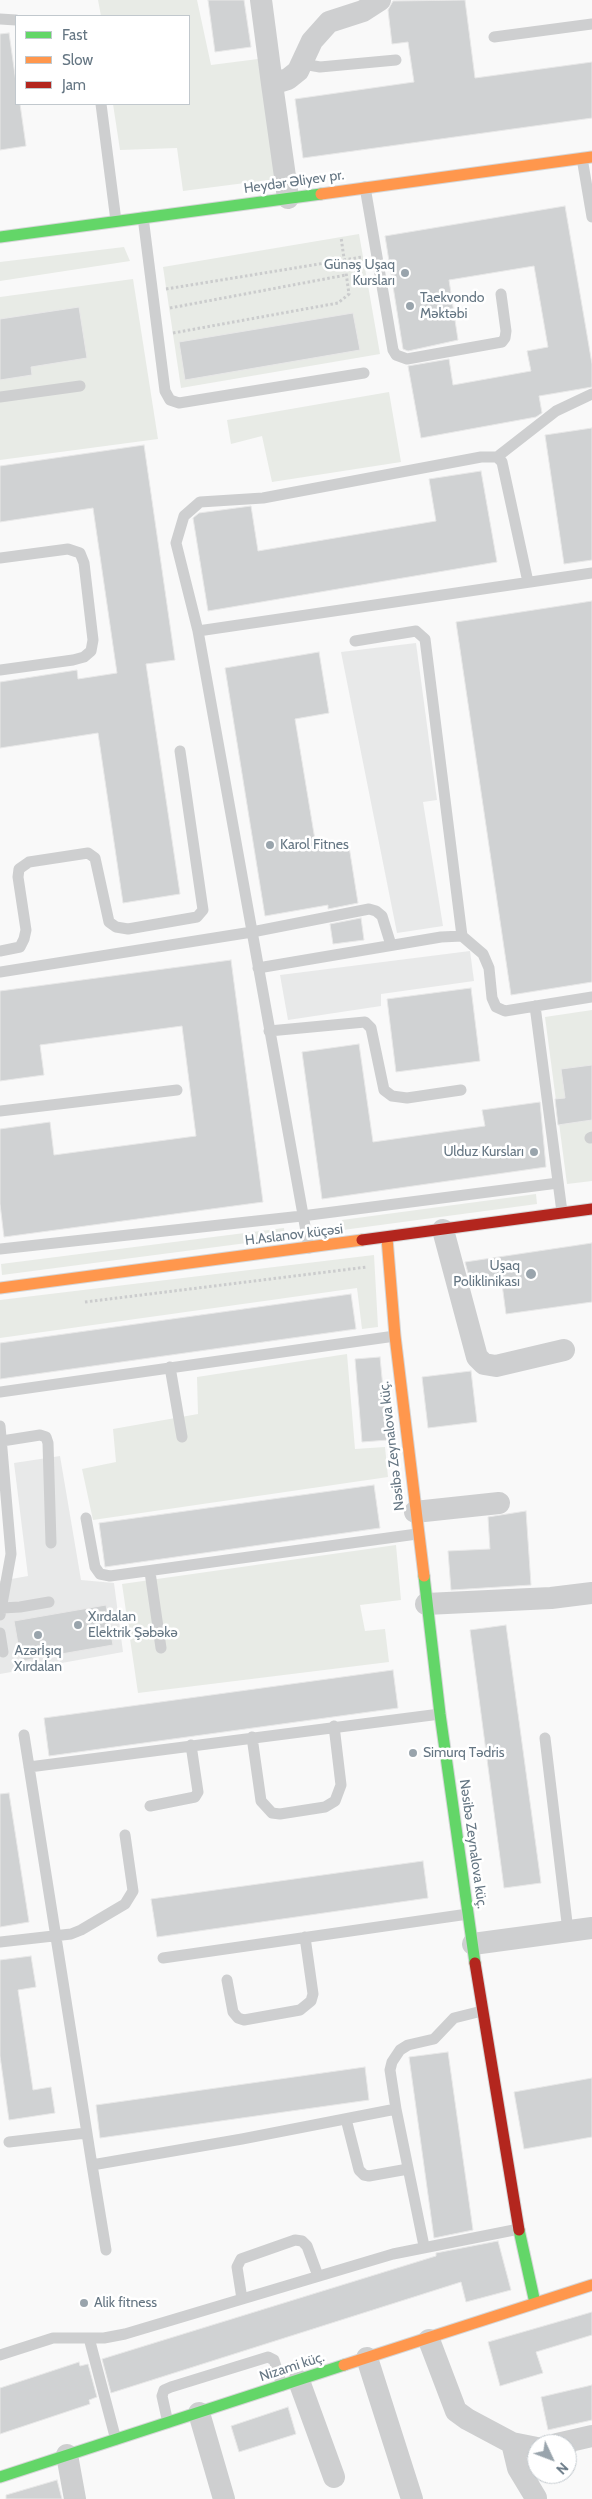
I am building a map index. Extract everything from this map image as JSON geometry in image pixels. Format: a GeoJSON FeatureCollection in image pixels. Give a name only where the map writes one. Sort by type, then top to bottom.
{"type":"FeatureCollection","features":[{"type":"Feature","properties":{"kind":"street"},"geometry":{"type":"LineString","coordinates":[[261,0],[288,198]]}},
{"type":"Feature","properties":{"kind":"street"},"geometry":{"type":"LineString","coordinates":[[272,84],[288,79],[303,64],[312,41],[329,22],[363,11],[380,0]]}},
{"type":"Feature","properties":{"kind":"street","name":"Heydər Əliyev pr."},"geometry":{"type":"LineString","coordinates":[[0,236],[587,157]]}},
{"type":"Feature","properties":{"kind":"street","name":"H.Aslanov küçəsi"},"geometry":{"type":"LineString","coordinates":[[0,1288],[387,1238],[592,1209]]}},
{"type":"Feature","properties":{"kind":"street"},"geometry":{"type":"LineString","coordinates":[[443,1230],[476,1357],[484,1364],[496,1366],[564,1350]]}},
{"type":"Feature","properties":{"kind":"street","name":"Nəsibə Zeynalova küç."},"geometry":{"type":"LineString","coordinates":[[387,1238],[395,1336],[440,1714],[482,2011],[519,2229],[535,2303]]}},
{"type":"Feature","properties":{"kind":"street"},"geometry":{"type":"LineString","coordinates":[[415,1512],[499,1503]]}},
{"type":"Feature","properties":{"kind":"street"},"geometry":{"type":"LineString","coordinates":[[426,1604],[551,1598],[592,1593]]}},
{"type":"Feature","properties":{"kind":"street"},"geometry":{"type":"LineString","coordinates":[[473,1944],[592,1928]]}},
{"type":"Feature","properties":{"kind":"street","name":"Nizami küç."},"geometry":{"type":"LineString","coordinates":[[0,2477],[367,2358],[429,2340],[592,2285]]}},
{"type":"Feature","properties":{"kind":"street"},"geometry":{"type":"LineString","coordinates":[[429,2340],[456,2411],[512,2443],[527,2446]]}},
{"type":"Feature","properties":{"kind":"street"},"geometry":{"type":"LineString","coordinates":[[367,2358],[412,2499]]}},
{"type":"Feature","properties":{"kind":"street"},"geometry":{"type":"LineString","coordinates":[[291,2383],[334,2477]]}},
{"type":"Feature","properties":{"kind":"street"},"geometry":{"type":"LineString","coordinates":[[199,2414],[224,2499]]}},
{"type":"Feature","properties":{"kind":"street"},"geometry":{"type":"LineString","coordinates":[[577,2439],[592,2436]]}},
{"type":"Feature","properties":{"kind":"street"},"geometry":{"type":"LineString","coordinates":[[512,2443],[518,2468],[536,2498]]}},
{"type":"Feature","properties":{"kind":"street"},"geometry":{"type":"LineString","coordinates":[[67,2455],[75,2499]]}},
{"type":"Feature","properties":{"kind":"lane"},"geometry":{"type":"LineString","coordinates":[[0,19],[15,20]]}},
{"type":"Feature","properties":{"kind":"lane"},"geometry":{"type":"LineString","coordinates":[[494,37],[592,24]]}},
{"type":"Feature","properties":{"kind":"lane"},"geometry":{"type":"LineString","coordinates":[[303,64],[320,67],[396,60]]}},
{"type":"Feature","properties":{"kind":"lane"},"geometry":{"type":"LineString","coordinates":[[101,105],[116,221]]}},
{"type":"Feature","properties":{"kind":"lane"},"geometry":{"type":"LineString","coordinates":[[587,157],[592,217]]}},
{"type":"Feature","properties":{"kind":"lane"},"geometry":{"type":"LineString","coordinates":[[365,187],[393,350],[396,355],[407,359],[502,342],[506,331],[501,294]]}},
{"type":"Feature","properties":{"kind":"lane"},"geometry":{"type":"LineString","coordinates":[[143,217],[165,391],[170,400],[179,403],[364,373]]}},
{"type":"Feature","properties":{"kind":"lane"},"geometry":{"type":"LineString","coordinates":[[0,397],[80,386]]}},
{"type":"Feature","properties":{"kind":"lane"},"geometry":{"type":"LineString","coordinates":[[308,1248],[198,631],[176,543],[184,516],[200,502],[263,498],[481,457],[497,457],[556,411],[592,394]]}},
{"type":"Feature","properties":{"kind":"lane"},"geometry":{"type":"LineString","coordinates":[[497,457],[502,462],[528,582]]}},
{"type":"Feature","properties":{"kind":"lane"},"geometry":{"type":"LineString","coordinates":[[0,558],[68,549],[80,553],[84,563],[93,640],[91,651],[84,657],[0,670]]}},
{"type":"Feature","properties":{"kind":"lane"},"geometry":{"type":"LineString","coordinates":[[198,631],[592,573]]}},
{"type":"Feature","properties":{"kind":"lane"},"geometry":{"type":"LineString","coordinates":[[355,641],[416,631],[424,639],[462,936],[483,954],[489,968],[492,998],[496,1007],[505,1011],[592,997]]}},
{"type":"Feature","properties":{"kind":"lane"},"geometry":{"type":"LineString","coordinates":[[0,951],[20,946],[24,939],[26,930],[18,877],[19,869],[30,862],[88,853],[95,858],[109,922],[116,927],[128,929],[197,917],[203,910],[180,751]]}},
{"type":"Feature","properties":{"kind":"lane"},"geometry":{"type":"LineString","coordinates":[[0,972],[252,932],[369,909],[376,911],[382,916],[391,945]]}},
{"type":"Feature","properties":{"kind":"lane"},"geometry":{"type":"LineString","coordinates":[[258,968],[391,945],[462,936]]}},
{"type":"Feature","properties":{"kind":"lane"},"geometry":{"type":"LineString","coordinates":[[534,1006],[562,1213]]}},
{"type":"Feature","properties":{"kind":"lane"},"geometry":{"type":"LineString","coordinates":[[270,1031],[365,1022],[371,1028],[384,1090],[392,1096],[407,1098],[461,1090]]}},
{"type":"Feature","properties":{"kind":"lane"},"geometry":{"type":"LineString","coordinates":[[0,1111],[177,1090]]}},
{"type":"Feature","properties":{"kind":"lane"},"geometry":{"type":"LineString","coordinates":[[0,1249],[302,1216],[558,1183]]}},
{"type":"Feature","properties":{"kind":"lane"},"geometry":{"type":"LineString","coordinates":[[0,1392],[395,1336]]}},
{"type":"Feature","properties":{"kind":"lane"},"geometry":{"type":"LineString","coordinates":[[170,1367],[182,1436]]}},
{"type":"Feature","properties":{"kind":"lane"},"geometry":{"type":"LineString","coordinates":[[0,1426],[11,1554],[1,1611],[49,1602]]}},
{"type":"Feature","properties":{"kind":"lane"},"geometry":{"type":"LineString","coordinates":[[2,1441],[40,1435],[46,1437],[48,1443],[51,1543]]}},
{"type":"Feature","properties":{"kind":"lane"},"geometry":{"type":"LineString","coordinates":[[86,1518],[95,1567],[100,1574],[110,1576],[418,1534]]}},
{"type":"Feature","properties":{"kind":"lane"},"geometry":{"type":"LineString","coordinates":[[150,1572],[161,1648]]}},
{"type":"Feature","properties":{"kind":"lane"},"geometry":{"type":"LineString","coordinates":[[0,1633],[3,1652]]}},
{"type":"Feature","properties":{"kind":"lane"},"geometry":{"type":"LineString","coordinates":[[30,1767],[334,1726],[440,1714]]}},
{"type":"Feature","properties":{"kind":"lane"},"geometry":{"type":"LineString","coordinates":[[252,1737],[261,1800],[272,1813],[280,1814],[325,1807],[335,1802],[341,1784],[334,1726]]}},
{"type":"Feature","properties":{"kind":"lane"},"geometry":{"type":"LineString","coordinates":[[24,1735],[54,1937],[106,2250]]}},
{"type":"Feature","properties":{"kind":"lane"},"geometry":{"type":"LineString","coordinates":[[545,1738],[568,1931]]}},
{"type":"Feature","properties":{"kind":"lane"},"geometry":{"type":"LineString","coordinates":[[150,1806],[195,1797],[198,1792],[192,1745]]}},
{"type":"Feature","properties":{"kind":"lane"},"geometry":{"type":"LineString","coordinates":[[0,1942],[54,1937],[81,1930],[126,1904],[131,1898],[133,1891],[125,1835]]}},
{"type":"Feature","properties":{"kind":"lane"},"geometry":{"type":"LineString","coordinates":[[163,1958],[468,1914]]}},
{"type":"Feature","properties":{"kind":"lane"},"geometry":{"type":"LineString","coordinates":[[227,1980],[233,2012],[238,2018],[244,2020],[300,2010],[311,2001],[313,1994],[305,1937]]}},
{"type":"Feature","properties":{"kind":"lane"},"geometry":{"type":"LineString","coordinates":[[424,2246],[396,2109],[390,2070],[392,2062],[400,2050],[408,2045],[434,2039],[454,2018],[482,2011]]}},
{"type":"Feature","properties":{"kind":"lane"},"geometry":{"type":"LineString","coordinates":[[92,2165],[396,2109]]}},
{"type":"Feature","properties":{"kind":"lane"},"geometry":{"type":"LineString","coordinates":[[346,2119],[359,2170],[364,2175],[369,2176],[408,2169]]}},
{"type":"Feature","properties":{"kind":"lane"},"geometry":{"type":"LineString","coordinates":[[9,2142],[86,2133]]}},
{"type":"Feature","properties":{"kind":"lane"},"geometry":{"type":"LineString","coordinates":[[0,2354],[53,2338],[89,2338],[126,2334],[424,2246],[519,2229]]}},
{"type":"Feature","properties":{"kind":"lane"},"geometry":{"type":"LineString","coordinates":[[242,2299],[237,2266],[241,2259],[295,2240],[302,2241],[307,2246],[318,2276]]}},
{"type":"Feature","properties":{"kind":"lane"},"geometry":{"type":"LineString","coordinates":[[89,2338],[116,2440]]}},
{"type":"Feature","properties":{"kind":"lane"},"geometry":{"type":"LineString","coordinates":[[168,2423],[162,2396],[164,2390],[180,2384],[268,2357],[274,2360],[291,2383]]}},
{"type":"Feature","properties":{"kind":"path"},"geometry":{"type":"LineString","coordinates":[[173,333],[338,304],[349,294],[341,237]]}},
{"type":"Feature","properties":{"kind":"path"},"geometry":{"type":"LineString","coordinates":[[166,289],[363,257]]}},
{"type":"Feature","properties":{"kind":"path"},"geometry":{"type":"LineString","coordinates":[[169,308],[346,275]]}},
{"type":"Feature","properties":{"kind":"path"},"geometry":{"type":"LineString","coordinates":[[79,1303],[375,1266]]}},
{"type":"Feature","properties":{"kind":"shaded area"},"geometry":{"type":"Polygon","coordinates":[[[98,0],[197,0],[211,65],[258,59],[276,179],[183,191],[177,148],[120,150],[113,105],[190,105],[190,15],[101,15],[98,0]]]}},
{"type":"Feature","properties":{"kind":"shaded area"},"geometry":{"type":"Polygon","coordinates":[[[359,234],[380,354],[181,388],[163,267],[359,234]]]}},
{"type":"Feature","properties":{"kind":"shaded area"},"geometry":{"type":"Polygon","coordinates":[[[124,247],[130,261],[0,281],[0,262],[124,247]]]}},
{"type":"Feature","properties":{"kind":"shaded area"},"geometry":{"type":"Polygon","coordinates":[[[133,279],[158,439],[0,460],[0,297],[133,279]]]}},
{"type":"Feature","properties":{"kind":"shaded area"},"geometry":{"type":"Polygon","coordinates":[[[389,392],[401,462],[272,482],[262,436],[231,444],[227,420],[389,392]]]}},
{"type":"Feature","properties":{"kind":"shaded area"},"geometry":{"type":"Polygon","coordinates":[[[416,643],[437,800],[423,802],[443,926],[397,933],[341,652],[416,643]]]}},
{"type":"Feature","properties":{"kind":"shaded area"},"geometry":{"type":"Polygon","coordinates":[[[470,951],[474,981],[381,994],[381,1006],[288,1020],[280,975],[470,951]]]}},
{"type":"Feature","properties":{"kind":"shaded area"},"geometry":{"type":"Polygon","coordinates":[[[592,1010],[592,1181],[567,1184],[545,1017],[592,1010]]]}},
{"type":"Feature","properties":{"kind":"shaded area"},"geometry":{"type":"Polygon","coordinates":[[[536,1194],[537,1204],[343,1230],[342,1220],[536,1194]]]}},
{"type":"Feature","properties":{"kind":"shaded area"},"geometry":{"type":"Polygon","coordinates":[[[284,1228],[285,1238],[2,1275],[1,1264],[284,1228]]]}},
{"type":"Feature","properties":{"kind":"shaded area"},"geometry":{"type":"Polygon","coordinates":[[[374,1255],[378,1327],[362,1329],[357,1288],[0,1338],[0,1300],[374,1255]]]}},
{"type":"Feature","properties":{"kind":"shaded area"},"geometry":{"type":"Polygon","coordinates":[[[347,1354],[355,1449],[385,1447],[388,1477],[93,1520],[82,1469],[116,1462],[113,1429],[198,1414],[197,1377],[347,1354]]]}},
{"type":"Feature","properties":{"kind":"shaded area"},"geometry":{"type":"Polygon","coordinates":[[[60,1456],[81,1580],[114,1583],[123,1652],[0,1674],[0,1581],[28,1576],[14,1463],[60,1456]]]}},
{"type":"Feature","properties":{"kind":"shaded area"},"geometry":{"type":"Polygon","coordinates":[[[396,1545],[401,1600],[360,1605],[365,1631],[385,1629],[389,1662],[138,1693],[122,1584],[396,1545]]]}},
{"type":"Feature","properties":{"kind":"building"},"geometry":{"type":"Polygon","coordinates":[[[208,0],[244,0],[251,47],[215,52],[208,0]]]}},
{"type":"Feature","properties":{"kind":"building"},"geometry":{"type":"Polygon","coordinates":[[[465,0],[475,78],[592,62],[592,118],[303,158],[295,99],[414,82],[408,42],[392,44],[388,10],[393,1],[465,0]]]}},
{"type":"Feature","properties":{"kind":"building"},"geometry":{"type":"Polygon","coordinates":[[[9,33],[15,75],[15,105],[20,105],[26,146],[0,150],[0,34],[9,33]]]}},
{"type":"Feature","properties":{"kind":"building"},"geometry":{"type":"Polygon","coordinates":[[[565,206],[592,364],[592,387],[539,396],[542,413],[536,417],[421,438],[408,366],[449,359],[453,385],[531,371],[527,351],[548,347],[534,266],[449,280],[458,340],[408,351],[403,349],[385,236],[565,206]]]}},
{"type":"Feature","properties":{"kind":"building"},"geometry":{"type":"Polygon","coordinates":[[[79,307],[87,358],[31,367],[32,375],[0,380],[0,319],[79,307]]]}},
{"type":"Feature","properties":{"kind":"building"},"geometry":{"type":"Polygon","coordinates":[[[353,313],[360,350],[185,380],[179,342],[353,313]]]}},
{"type":"Feature","properties":{"kind":"building"},"geometry":{"type":"Polygon","coordinates":[[[592,428],[592,560],[564,564],[545,435],[592,428]]]}},
{"type":"Feature","properties":{"kind":"building"},"geometry":{"type":"Polygon","coordinates":[[[144,445],[175,660],[146,664],[180,894],[123,903],[98,733],[0,748],[0,682],[77,670],[78,679],[117,673],[93,508],[0,522],[0,466],[144,445]]]}},
{"type":"Feature","properties":{"kind":"building"},"geometry":{"type":"Polygon","coordinates":[[[481,471],[497,562],[208,611],[193,518],[199,513],[251,506],[258,551],[436,521],[429,479],[481,471]]]}},
{"type":"Feature","properties":{"kind":"building"},"geometry":{"type":"Polygon","coordinates":[[[592,601],[592,982],[511,995],[456,622],[592,601]]]}},
{"type":"Feature","properties":{"kind":"building"},"geometry":{"type":"Polygon","coordinates":[[[319,652],[329,713],[295,719],[316,846],[348,840],[358,903],[328,909],[328,905],[265,916],[225,668],[319,652]]]}},
{"type":"Feature","properties":{"kind":"building"},"geometry":{"type":"Polygon","coordinates":[[[361,918],[364,940],[333,944],[330,924],[361,918]]]}},
{"type":"Feature","properties":{"kind":"building"},"geometry":{"type":"Polygon","coordinates":[[[231,960],[263,1202],[4,1237],[0,1204],[0,1129],[50,1122],[54,1155],[196,1136],[182,1026],[40,1045],[44,1075],[0,1081],[0,991],[231,960]]]}},
{"type":"Feature","properties":{"kind":"building"},"geometry":{"type":"Polygon","coordinates":[[[471,988],[480,1061],[396,1072],[387,999],[471,988]]]}},
{"type":"Feature","properties":{"kind":"building"},"geometry":{"type":"Polygon","coordinates":[[[359,1044],[373,1142],[485,1126],[482,1110],[540,1102],[546,1167],[322,1199],[302,1052],[359,1044]]]}},
{"type":"Feature","properties":{"kind":"building"},"geometry":{"type":"Polygon","coordinates":[[[592,1065],[592,1120],[558,1125],[555,1099],[565,1098],[561,1069],[592,1065]]]}},
{"type":"Feature","properties":{"kind":"building"},"geometry":{"type":"Polygon","coordinates":[[[592,1243],[592,1302],[506,1314],[502,1284],[472,1288],[465,1262],[592,1243]]]}},
{"type":"Feature","properties":{"kind":"building"},"geometry":{"type":"Polygon","coordinates":[[[351,1294],[356,1329],[0,1379],[0,1343],[351,1294]]]}},
{"type":"Feature","properties":{"kind":"building"},"geometry":{"type":"Polygon","coordinates":[[[380,1357],[388,1440],[362,1442],[355,1359],[380,1357]]]}},
{"type":"Feature","properties":{"kind":"building"},"geometry":{"type":"Polygon","coordinates":[[[471,1371],[477,1422],[428,1428],[422,1377],[471,1371]]]}},
{"type":"Feature","properties":{"kind":"building"},"geometry":{"type":"Polygon","coordinates":[[[374,1485],[380,1528],[105,1567],[99,1523],[374,1485]]]}},
{"type":"Feature","properties":{"kind":"building"},"geometry":{"type":"Polygon","coordinates":[[[526,1511],[531,1585],[451,1590],[448,1551],[490,1549],[488,1517],[526,1511]]]}},
{"type":"Feature","properties":{"kind":"building"},"geometry":{"type":"Polygon","coordinates":[[[106,1605],[113,1645],[21,1661],[14,1621],[106,1605]]]}},
{"type":"Feature","properties":{"kind":"building"},"geometry":{"type":"Polygon","coordinates":[[[506,1625],[541,1883],[504,1888],[470,1630],[506,1625]]]}},
{"type":"Feature","properties":{"kind":"building"},"geometry":{"type":"Polygon","coordinates":[[[393,1670],[398,1708],[49,1756],[44,1718],[393,1670]]]}},
{"type":"Feature","properties":{"kind":"building"},"geometry":{"type":"Polygon","coordinates":[[[9,1793],[29,1922],[0,1927],[0,1794],[9,1793]]]}},
{"type":"Feature","properties":{"kind":"building"},"geometry":{"type":"Polygon","coordinates":[[[423,1861],[428,1898],[157,1937],[151,1899],[423,1861]]]}},
{"type":"Feature","properties":{"kind":"building"},"geometry":{"type":"Polygon","coordinates":[[[31,1956],[36,1987],[18,1990],[33,2090],[51,2087],[55,2113],[9,2120],[0,2056],[0,1960],[31,1956]]]}},
{"type":"Feature","properties":{"kind":"building"},"geometry":{"type":"Polygon","coordinates":[[[448,2052],[473,2230],[434,2238],[409,2057],[448,2052]]]}},
{"type":"Feature","properties":{"kind":"building"},"geometry":{"type":"Polygon","coordinates":[[[365,2067],[369,2100],[100,2138],[96,2105],[365,2067]]]}},
{"type":"Feature","properties":{"kind":"building"},"geometry":{"type":"Polygon","coordinates":[[[592,2078],[592,2137],[524,2149],[514,2092],[592,2078]]]}},
{"type":"Feature","properties":{"kind":"building"},"geometry":{"type":"Polygon","coordinates":[[[498,2241],[511,2290],[466,2302],[461,2282],[111,2393],[102,2359],[436,2256],[436,2253],[498,2241]]]}},
{"type":"Feature","properties":{"kind":"building"},"geometry":{"type":"Polygon","coordinates":[[[592,2312],[592,2335],[536,2352],[543,2373],[500,2386],[488,2342],[592,2312]]]}},
{"type":"Feature","properties":{"kind":"building"},"geometry":{"type":"Polygon","coordinates":[[[79,2362],[80,2366],[88,2364],[97,2397],[89,2400],[90,2404],[0,2434],[0,2388],[79,2362]]]}},
{"type":"Feature","properties":{"kind":"building"},"geometry":{"type":"Polygon","coordinates":[[[592,2385],[592,2420],[548,2430],[541,2397],[592,2385]]]}},
{"type":"Feature","properties":{"kind":"building"},"geometry":{"type":"Polygon","coordinates":[[[288,2407],[296,2434],[239,2452],[231,2426],[288,2407]]]}},
{"type":"Feature","properties":{"kind":"building"},"geometry":{"type":"Polygon","coordinates":[[[57,2480],[62,2499],[6,2499],[6,2495],[57,2480]]]}},
{"type":"Feature","properties":{"kind":"traffic: fast"},"geometry":{"type":"LineString","coordinates":[[0,237],[321,194]]}},
{"type":"Feature","properties":{"kind":"traffic: fast"},"geometry":{"type":"LineString","coordinates":[[424,1576],[440,1714],[475,1963]]}},
{"type":"Feature","properties":{"kind":"traffic: fast"},"geometry":{"type":"LineString","coordinates":[[519,2230],[535,2303]]}},
{"type":"Feature","properties":{"kind":"traffic: fast"},"geometry":{"type":"LineString","coordinates":[[0,2477],[344,2365]]}},
{"type":"Feature","properties":{"kind":"traffic: slow"},"geometry":{"type":"LineString","coordinates":[[321,194],[592,157]]}},
{"type":"Feature","properties":{"kind":"traffic: slow"},"geometry":{"type":"LineString","coordinates":[[387,1238],[395,1336],[424,1576]]}},
{"type":"Feature","properties":{"kind":"traffic: slow"},"geometry":{"type":"LineString","coordinates":[[0,1288],[362,1240]]}},
{"type":"Feature","properties":{"kind":"traffic: slow"},"geometry":{"type":"LineString","coordinates":[[344,2365],[592,2285]]}},
{"type":"Feature","properties":{"kind":"traffic: jam"},"geometry":{"type":"LineString","coordinates":[[362,1240],[592,1209]]}},
{"type":"Feature","properties":{"kind":"traffic: jam"},"geometry":{"type":"LineString","coordinates":[[475,1963],[519,2230]]}},
{"type":"Feature","properties":{"kind":"place","name":"Günəş Uşaq Kursları"},"geometry":{"type":"Point","coordinates":[405,273]}},
{"type":"Feature","properties":{"kind":"place","name":"Taekvondo Məktəbi"},"geometry":{"type":"Point","coordinates":[410,306]}},
{"type":"Feature","properties":{"kind":"place","name":"Karol Fitnes"},"geometry":{"type":"Point","coordinates":[270,845]}},
{"type":"Feature","properties":{"kind":"place","name":"Ulduz Kursları"},"geometry":{"type":"Point","coordinates":[534,1152]}},
{"type":"Feature","properties":{"kind":"place","name":"Uşaq Poliklinikası"},"geometry":{"type":"Point","coordinates":[531,1274]}},
{"type":"Feature","properties":{"kind":"place","name":"Xırdalan Elektrik Şəbəkə"},"geometry":{"type":"Point","coordinates":[78,1625]}},
{"type":"Feature","properties":{"kind":"place","name":"Azərİşıq Xırdalan"},"geometry":{"type":"Point","coordinates":[38,1635]}},
{"type":"Feature","properties":{"kind":"place","name":"Simurq Tədris"},"geometry":{"type":"Point","coordinates":[413,1753]}},
{"type":"Feature","properties":{"kind":"place","name":"Alik fitness"},"geometry":{"type":"Point","coordinates":[84,2303]}}]}
